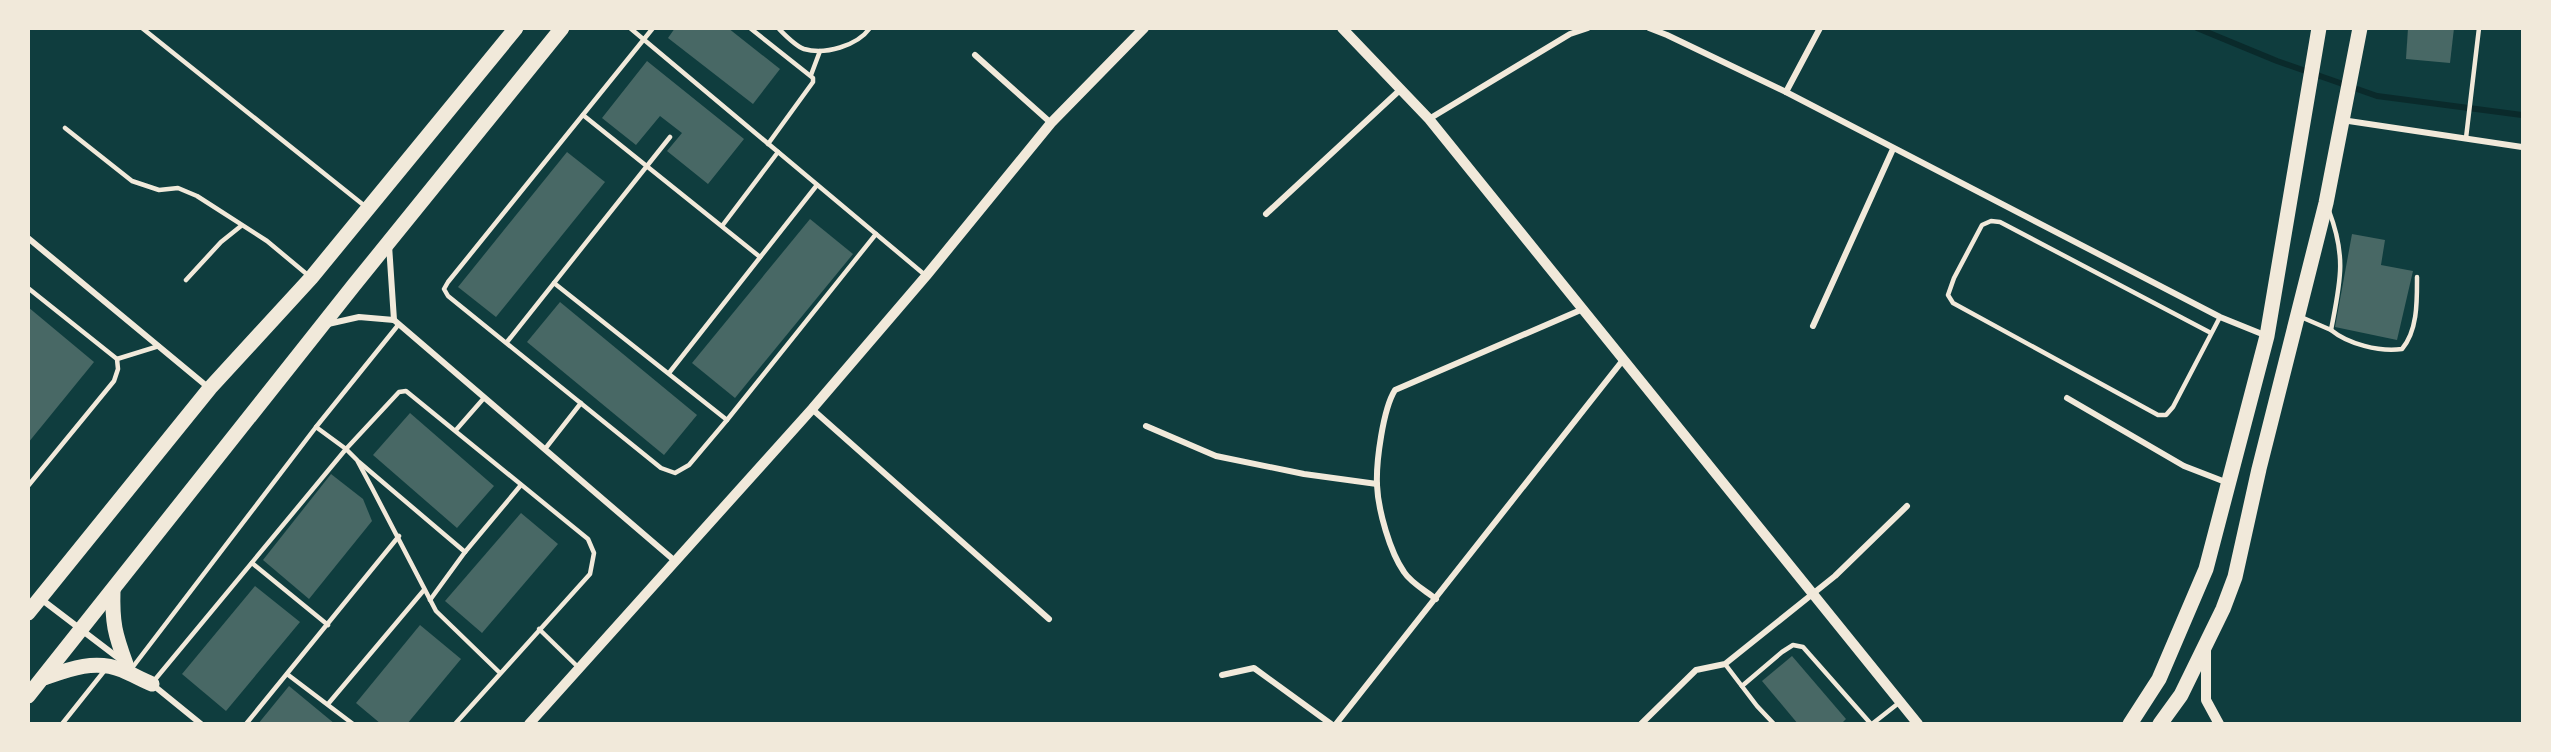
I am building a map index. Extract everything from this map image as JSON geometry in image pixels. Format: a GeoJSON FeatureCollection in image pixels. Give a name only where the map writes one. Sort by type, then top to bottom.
{"type":"FeatureCollection","features":[{"type":"Feature","properties":{"kind":"main road"},"geometry":{"type":"LineString","coordinates":[[28,613],[210,388],[311,278],[516,28]]}},
{"type":"Feature","properties":{"kind":"main road"},"geometry":{"type":"LineString","coordinates":[[28,696],[562,28]]}},
{"type":"Feature","properties":{"kind":"main road"},"geometry":{"type":"LineString","coordinates":[[2130,723],[2159,679],[2206,569],[2267,336],[2319,28]]}},
{"type":"Feature","properties":{"kind":"main road"},"geometry":{"type":"LineString","coordinates":[[2160,723],[2181,695],[2223,609],[2235,577],[2259,470],[2326,203],[2360,28]]}},
{"type":"Feature","properties":{"kind":"main road"},"geometry":{"type":"LineString","coordinates":[[113,590],[112,615],[116,637],[129,666]]}},
{"type":"Feature","properties":{"kind":"main road"},"geometry":{"type":"LineString","coordinates":[[43,679],[74,668],[93,665],[122,670],[152,684]]}},
{"type":"Feature","properties":{"kind":"street"},"geometry":{"type":"LineString","coordinates":[[536,721],[579,669],[812,409],[926,276],[1051,123],[1144,28]]}},
{"type":"Feature","properties":{"kind":"street"},"geometry":{"type":"LineString","coordinates":[[1342,28],[1429,119],[1918,723]]}},
{"type":"Feature","properties":{"kind":"street"},"geometry":{"type":"LineString","coordinates":[[1429,119],[1570,34],[1588,28]]}},
{"type":"Feature","properties":{"kind":"street"},"geometry":{"type":"LineString","coordinates":[[1649,28],[1786,92],[2220,317],[2267,336]]}},
{"type":"Feature","properties":{"kind":"street"},"geometry":{"type":"LineString","coordinates":[[1786,92],[1820,28]]}},
{"type":"Feature","properties":{"kind":"street"},"geometry":{"type":"LineString","coordinates":[[975,55],[1051,123]]}},
{"type":"Feature","properties":{"kind":"street"},"geometry":{"type":"LineString","coordinates":[[1266,214],[1402,89]]}},
{"type":"Feature","properties":{"kind":"street"},"geometry":{"type":"LineString","coordinates":[[2343,113],[2523,147]]}},
{"type":"Feature","properties":{"kind":"street"},"geometry":{"type":"LineString","coordinates":[[1813,326],[1893,148]]}},
{"type":"Feature","properties":{"kind":"street"},"geometry":{"type":"LineString","coordinates":[[28,238],[210,388]]}},
{"type":"Feature","properties":{"kind":"street"},"geometry":{"type":"LineString","coordinates":[[389,242],[396,322]]}},
{"type":"Feature","properties":{"kind":"street"},"geometry":{"type":"LineString","coordinates":[[1436,599],[1405,575],[1397,560],[1382,515],[1377,484],[1384,423],[1390,399],[1395,390],[1582,309]]}},
{"type":"Feature","properties":{"kind":"street"},"geometry":{"type":"LineString","coordinates":[[322,326],[359,317],[396,322],[675,561]]}},
{"type":"Feature","properties":{"kind":"street"},"geometry":{"type":"LineString","coordinates":[[1336,723],[1623,360]]}},
{"type":"Feature","properties":{"kind":"street"},"geometry":{"type":"LineString","coordinates":[[2067,398],[2184,466],[2228,483]]}},
{"type":"Feature","properties":{"kind":"street"},"geometry":{"type":"LineString","coordinates":[[812,409],[1049,619]]}},
{"type":"Feature","properties":{"kind":"street"},"geometry":{"type":"LineString","coordinates":[[1146,426],[1216,456],[1304,474],[1377,484]]}},
{"type":"Feature","properties":{"kind":"street"},"geometry":{"type":"LineString","coordinates":[[1641,723],[1695,670],[1725,664],[1813,594],[1835,576],[1907,506]]}},
{"type":"Feature","properties":{"kind":"street"},"geometry":{"type":"LineString","coordinates":[[40,599],[201,723]]}},
{"type":"Feature","properties":{"kind":"street"},"geometry":{"type":"LineString","coordinates":[[2206,643],[2206,700],[2219,723]]}},
{"type":"Feature","properties":{"kind":"street"},"geometry":{"type":"LineString","coordinates":[[1222,675],[1254,668],[1331,723]]}},
{"type":"Feature","properties":{"kind":"lane"},"geometry":{"type":"LineString","coordinates":[[142,28],[368,208]]}},
{"type":"Feature","properties":{"kind":"lane"},"geometry":{"type":"LineString","coordinates":[[630,28],[926,276]]}},
{"type":"Feature","properties":{"kind":"lane"},"geometry":{"type":"LineString","coordinates":[[652,28],[444,289],[448,296],[662,468],[675,473],[689,465],[728,420],[876,234]]}},
{"type":"Feature","properties":{"kind":"lane"},"geometry":{"type":"LineString","coordinates":[[750,28],[811,75],[813,82],[768,144]]}},
{"type":"Feature","properties":{"kind":"lane"},"geometry":{"type":"LineString","coordinates":[[777,28],[802,48],[820,51],[842,47],[870,28]]}},
{"type":"Feature","properties":{"kind":"lane"},"geometry":{"type":"LineString","coordinates":[[2466,138],[2479,28]]}},
{"type":"Feature","properties":{"kind":"lane"},"geometry":{"type":"LineString","coordinates":[[811,75],[820,51]]}},
{"type":"Feature","properties":{"kind":"lane"},"geometry":{"type":"LineString","coordinates":[[583,115],[760,256]]}},
{"type":"Feature","properties":{"kind":"lane"},"geometry":{"type":"LineString","coordinates":[[65,128],[132,180],[159,190],[178,188],[197,196],[267,241],[311,278]]}},
{"type":"Feature","properties":{"kind":"lane"},"geometry":{"type":"LineString","coordinates":[[507,342],[670,137]]}},
{"type":"Feature","properties":{"kind":"lane"},"geometry":{"type":"LineString","coordinates":[[722,226],[778,152]]}},
{"type":"Feature","properties":{"kind":"lane"},"geometry":{"type":"LineString","coordinates":[[669,373],[817,184]]}},
{"type":"Feature","properties":{"kind":"lane"},"geometry":{"type":"LineString","coordinates":[[2326,203],[2338,233],[2341,250],[2341,278],[2331,330]]}},
{"type":"Feature","properties":{"kind":"lane"},"geometry":{"type":"LineString","coordinates":[[2211,333],[2000,222],[1991,221],[1982,225],[1954,278],[1948,295],[1953,303],[2158,415],[2166,416],[2173,407],[2220,317]]}},
{"type":"Feature","properties":{"kind":"lane"},"geometry":{"type":"LineString","coordinates":[[186,280],[221,242],[241,226]]}},
{"type":"Feature","properties":{"kind":"lane"},"geometry":{"type":"LineString","coordinates":[[2298,315],[2331,330],[2342,339],[2365,345],[2402,349],[2406,344],[2417,311],[2417,277]]}},
{"type":"Feature","properties":{"kind":"lane"},"geometry":{"type":"LineString","coordinates":[[554,283],[728,420]]}},
{"type":"Feature","properties":{"kind":"lane"},"geometry":{"type":"LineString","coordinates":[[28,288],[117,359],[118,369],[114,381],[28,486]]}},
{"type":"Feature","properties":{"kind":"lane"},"geometry":{"type":"LineString","coordinates":[[129,666],[396,322]]}},
{"type":"Feature","properties":{"kind":"lane"},"geometry":{"type":"LineString","coordinates":[[117,359],[159,346]]}},
{"type":"Feature","properties":{"kind":"lane"},"geometry":{"type":"LineString","coordinates":[[152,684],[346,449],[399,392],[405,391],[588,539],[594,553],[590,574],[455,723]]}},
{"type":"Feature","properties":{"kind":"lane"},"geometry":{"type":"LineString","coordinates":[[456,430],[484,398]]}},
{"type":"Feature","properties":{"kind":"lane"},"geometry":{"type":"LineString","coordinates":[[545,449],[581,403]]}},
{"type":"Feature","properties":{"kind":"lane"},"geometry":{"type":"LineString","coordinates":[[316,427],[346,449],[465,552]]}},
{"type":"Feature","properties":{"kind":"lane"},"geometry":{"type":"LineString","coordinates":[[357,460],[399,536],[424,590],[441,618],[500,673]]}},
{"type":"Feature","properties":{"kind":"lane"},"geometry":{"type":"LineString","coordinates":[[430,600],[465,552],[521,485]]}},
{"type":"Feature","properties":{"kind":"lane"},"geometry":{"type":"LineString","coordinates":[[246,723],[399,536]]}},
{"type":"Feature","properties":{"kind":"lane"},"geometry":{"type":"LineString","coordinates":[[252,563],[328,625]]}},
{"type":"Feature","properties":{"kind":"lane"},"geometry":{"type":"LineString","coordinates":[[328,704],[424,590]]}},
{"type":"Feature","properties":{"kind":"lane"},"geometry":{"type":"LineString","coordinates":[[539,629],[579,669]]}},
{"type":"Feature","properties":{"kind":"lane"},"geometry":{"type":"LineString","coordinates":[[1742,686],[1793,645],[1803,647],[1872,723],[1900,702]]}},
{"type":"Feature","properties":{"kind":"lane"},"geometry":{"type":"LineString","coordinates":[[1725,664],[1774,723]]}},
{"type":"Feature","properties":{"kind":"lane"},"geometry":{"type":"LineString","coordinates":[[62,723],[109,666]]}},
{"type":"Feature","properties":{"kind":"lane"},"geometry":{"type":"LineString","coordinates":[[287,674],[353,723]]}},
{"type":"Feature","properties":{"kind":"building"},"geometry":{"type":"Polygon","coordinates":[[[675,28],[728,28],[780,69],[753,104],[668,38],[675,28]]]}},
{"type":"Feature","properties":{"kind":"building"},"geometry":{"type":"Polygon","coordinates":[[[2408,28],[2454,28],[2450,63],[2406,59],[2408,28]]]}},
{"type":"Feature","properties":{"kind":"building"},"geometry":{"type":"Polygon","coordinates":[[[647,61],[744,139],[708,184],[667,151],[682,133],[660,116],[636,145],[602,118],[647,61]]]}},
{"type":"Feature","properties":{"kind":"building"},"geometry":{"type":"Polygon","coordinates":[[[567,152],[605,182],[496,317],[458,287],[567,152]]]}},
{"type":"Feature","properties":{"kind":"building"},"geometry":{"type":"Polygon","coordinates":[[[810,219],[853,254],[735,398],[692,363],[810,219]]]}},
{"type":"Feature","properties":{"kind":"building"},"geometry":{"type":"Polygon","coordinates":[[[2352,234],[2385,240],[2381,265],[2413,271],[2397,340],[2335,327],[2352,234]]]}},
{"type":"Feature","properties":{"kind":"building"},"geometry":{"type":"Polygon","coordinates":[[[560,302],[697,415],[664,455],[527,342],[560,302]]]}},
{"type":"Feature","properties":{"kind":"building"},"geometry":{"type":"Polygon","coordinates":[[[28,307],[94,362],[28,443],[28,307]]]}},
{"type":"Feature","properties":{"kind":"building"},"geometry":{"type":"Polygon","coordinates":[[[410,413],[494,486],[457,528],[373,455],[410,413]]]}},
{"type":"Feature","properties":{"kind":"building"},"geometry":{"type":"Polygon","coordinates":[[[331,474],[363,499],[372,521],[309,599],[263,560],[331,474]]]}},
{"type":"Feature","properties":{"kind":"building"},"geometry":{"type":"Polygon","coordinates":[[[521,513],[558,544],[482,633],[445,601],[521,513]]]}},
{"type":"Feature","properties":{"kind":"building"},"geometry":{"type":"Polygon","coordinates":[[[255,586],[300,622],[226,711],[182,674],[255,586]]]}},
{"type":"Feature","properties":{"kind":"building"},"geometry":{"type":"Polygon","coordinates":[[[420,625],[461,659],[407,724],[381,724],[356,703],[420,625]]]}},
{"type":"Feature","properties":{"kind":"building"},"geometry":{"type":"Polygon","coordinates":[[[1792,656],[1846,719],[1841,724],[1798,724],[1762,681],[1792,656]]]}},
{"type":"Feature","properties":{"kind":"building"},"geometry":{"type":"Polygon","coordinates":[[[289,686],[335,724],[258,724],[289,686]]]}},
{"type":"Feature","properties":{"kind":"waterway"},"geometry":{"type":"LineString","coordinates":[[2197,28],[2277,61],[2377,96],[2522,115]]}}]}
